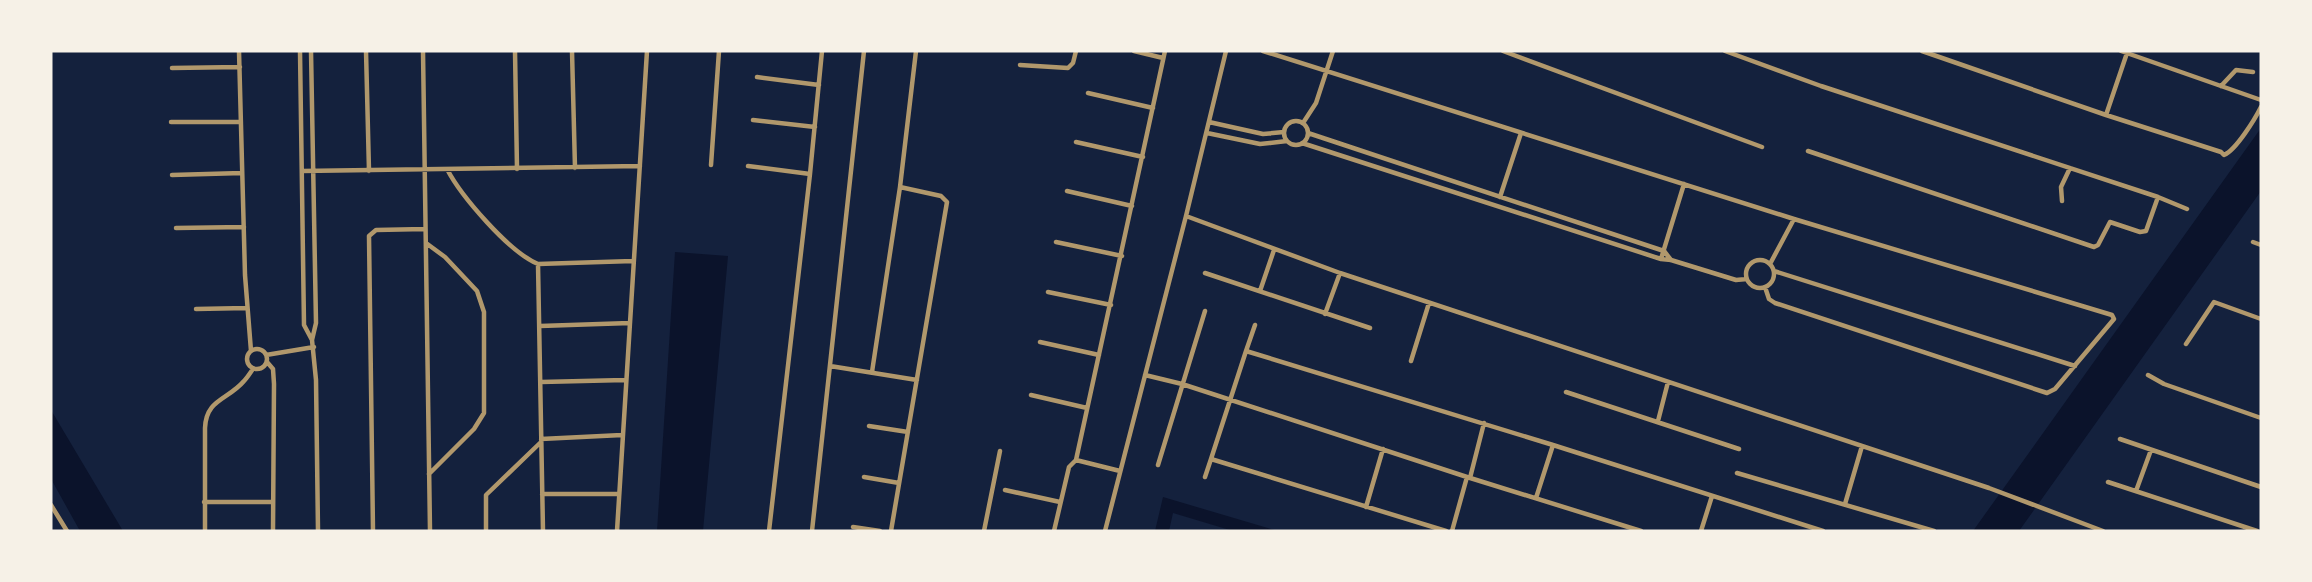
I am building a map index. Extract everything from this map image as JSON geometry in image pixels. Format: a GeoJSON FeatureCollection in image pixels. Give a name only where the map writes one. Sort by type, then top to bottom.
{"type":"FeatureCollection","features":[{"type":"Feature","properties":{"kind":"street"},"geometry":{"type":"LineString","coordinates":[[239,51],[247,308],[251,351],[247,356],[247,362],[253,369]]}},
{"type":"Feature","properties":{"kind":"street"},"geometry":{"type":"LineString","coordinates":[[300,51],[304,325],[314,347],[318,531]]}},
{"type":"Feature","properties":{"kind":"street"},"geometry":{"type":"LineString","coordinates":[[311,51],[316,323],[312,340]]}},
{"type":"Feature","properties":{"kind":"street"},"geometry":{"type":"LineString","coordinates":[[366,51],[369,171]]}},
{"type":"Feature","properties":{"kind":"street"},"geometry":{"type":"LineString","coordinates":[[423,51],[430,531]]}},
{"type":"Feature","properties":{"kind":"street"},"geometry":{"type":"LineString","coordinates":[[515,51],[517,169]]}},
{"type":"Feature","properties":{"kind":"street"},"geometry":{"type":"LineString","coordinates":[[572,51],[575,168]]}},
{"type":"Feature","properties":{"kind":"street"},"geometry":{"type":"LineString","coordinates":[[617,531],[647,51]]}},
{"type":"Feature","properties":{"kind":"street"},"geometry":{"type":"LineString","coordinates":[[711,165],[719,51]]}},
{"type":"Feature","properties":{"kind":"street"},"geometry":{"type":"LineString","coordinates":[[769,531],[822,51]]}},
{"type":"Feature","properties":{"kind":"street"},"geometry":{"type":"LineString","coordinates":[[812,531],[864,51]]}},
{"type":"Feature","properties":{"kind":"street"},"geometry":{"type":"LineString","coordinates":[[872,372],[900,187],[916,51]]}},
{"type":"Feature","properties":{"kind":"street"},"geometry":{"type":"LineString","coordinates":[[1020,65],[1068,68],[1073,63],[1076,51]]}},
{"type":"Feature","properties":{"kind":"street"},"geometry":{"type":"LineString","coordinates":[[1134,51],[1163,58]]}},
{"type":"Feature","properties":{"kind":"street"},"geometry":{"type":"LineString","coordinates":[[1054,531],[1069,467],[1076,460],[1165,51]]}},
{"type":"Feature","properties":{"kind":"street"},"geometry":{"type":"LineString","coordinates":[[1105,531],[1226,51]]}},
{"type":"Feature","properties":{"kind":"street"},"geometry":{"type":"LineString","coordinates":[[1263,51],[1794,219],[2112,315],[2113,322],[2055,389],[2047,393],[1775,303],[1765,287]]}},
{"type":"Feature","properties":{"kind":"street"},"geometry":{"type":"LineString","coordinates":[[1303,123],[1316,103],[1333,51]]}},
{"type":"Feature","properties":{"kind":"street"},"geometry":{"type":"LineString","coordinates":[[1503,51],[1762,147]]}},
{"type":"Feature","properties":{"kind":"street"},"geometry":{"type":"LineString","coordinates":[[1725,51],[1821,86],[2158,197],[2187,209]]}},
{"type":"Feature","properties":{"kind":"street"},"geometry":{"type":"LineString","coordinates":[[1922,51],[2221,152],[2224,155],[2228,154],[2240,139],[2261,107]]}},
{"type":"Feature","properties":{"kind":"street"},"geometry":{"type":"LineString","coordinates":[[2121,51],[2261,100]]}},
{"type":"Feature","properties":{"kind":"street"},"geometry":{"type":"LineString","coordinates":[[2106,115],[2127,53]]}},
{"type":"Feature","properties":{"kind":"street"},"geometry":{"type":"LineString","coordinates":[[172,69],[240,67]]}},
{"type":"Feature","properties":{"kind":"street"},"geometry":{"type":"LineString","coordinates":[[2221,86],[2236,70],[2253,72]]}},
{"type":"Feature","properties":{"kind":"street"},"geometry":{"type":"LineString","coordinates":[[757,77],[819,84]]}},
{"type":"Feature","properties":{"kind":"street"},"geometry":{"type":"LineString","coordinates":[[1088,93],[1153,108]]}},
{"type":"Feature","properties":{"kind":"street"},"geometry":{"type":"LineString","coordinates":[[753,120],[815,127]]}},
{"type":"Feature","properties":{"kind":"street"},"geometry":{"type":"LineString","coordinates":[[171,122],[241,122]]}},
{"type":"Feature","properties":{"kind":"street"},"geometry":{"type":"LineString","coordinates":[[1209,122],[1263,134],[1284,132]]}},
{"type":"Feature","properties":{"kind":"street"},"geometry":{"type":"LineString","coordinates":[[1287,141],[1284,132],[1289,122],[1303,123],[1308,133],[1664,251],[1671,260]]}},
{"type":"Feature","properties":{"kind":"street"},"geometry":{"type":"LineString","coordinates":[[1207,133],[1260,144],[1287,141],[1292,144],[1302,143],[1661,259],[1736,280],[1747,279]]}},
{"type":"Feature","properties":{"kind":"street"},"geometry":{"type":"LineString","coordinates":[[1302,143],[1308,133]]}},
{"type":"Feature","properties":{"kind":"street"},"geometry":{"type":"LineString","coordinates":[[1500,197],[1521,133]]}},
{"type":"Feature","properties":{"kind":"street"},"geometry":{"type":"LineString","coordinates":[[1076,142],[1143,157]]}},
{"type":"Feature","properties":{"kind":"street"},"geometry":{"type":"LineString","coordinates":[[1808,151],[2094,247],[2098,245],[2110,222],[2140,232],[2146,231],[2158,197]]}},
{"type":"Feature","properties":{"kind":"street"},"geometry":{"type":"LineString","coordinates":[[302,171],[640,166]]}},
{"type":"Feature","properties":{"kind":"street"},"geometry":{"type":"LineString","coordinates":[[748,166],[810,174]]}},
{"type":"Feature","properties":{"kind":"street"},"geometry":{"type":"LineString","coordinates":[[2062,201],[2061,187],[2070,168]]}},
{"type":"Feature","properties":{"kind":"street"},"geometry":{"type":"LineString","coordinates":[[447,169],[463,195],[509,243],[538,264],[633,261]]}},
{"type":"Feature","properties":{"kind":"street"},"geometry":{"type":"LineString","coordinates":[[172,175],[242,173]]}},
{"type":"Feature","properties":{"kind":"street"},"geometry":{"type":"LineString","coordinates":[[1661,259],[1684,184]]}},
{"type":"Feature","properties":{"kind":"street"},"geometry":{"type":"LineString","coordinates":[[891,531],[947,202],[941,196],[900,187]]}},
{"type":"Feature","properties":{"kind":"street"},"geometry":{"type":"LineString","coordinates":[[1067,191],[1132,207]]}},
{"type":"Feature","properties":{"kind":"street"},"geometry":{"type":"LineString","coordinates":[[1186,216],[1340,273],[1989,488],[2103,531]]}},
{"type":"Feature","properties":{"kind":"street"},"geometry":{"type":"LineString","coordinates":[[1770,264],[1794,219]]}},
{"type":"Feature","properties":{"kind":"street"},"geometry":{"type":"LineString","coordinates":[[176,228],[244,227]]}},
{"type":"Feature","properties":{"kind":"street"},"geometry":{"type":"LineString","coordinates":[[374,531],[369,236],[376,230],[426,229]]}},
{"type":"Feature","properties":{"kind":"street"},"geometry":{"type":"LineString","coordinates":[[1056,242],[1122,256]]}},
{"type":"Feature","properties":{"kind":"street"},"geometry":{"type":"LineString","coordinates":[[2253,242],[2261,245]]}},
{"type":"Feature","properties":{"kind":"street"},"geometry":{"type":"LineString","coordinates":[[426,243],[445,257],[477,291],[484,312],[484,413],[474,429],[429,474]]}},
{"type":"Feature","properties":{"kind":"street"},"geometry":{"type":"LineString","coordinates":[[1260,291],[1274,250]]}},
{"type":"Feature","properties":{"kind":"street"},"geometry":{"type":"LineString","coordinates":[[1762,260],[1770,264],[1774,271],[1773,279],[1765,287],[1753,286],[1747,279],[1746,271],[1751,263],[1762,260]]}},
{"type":"Feature","properties":{"kind":"street"},"geometry":{"type":"LineString","coordinates":[[538,264],[543,531]]}},
{"type":"Feature","properties":{"kind":"street"},"geometry":{"type":"LineString","coordinates":[[1774,271],[2075,366]]}},
{"type":"Feature","properties":{"kind":"street"},"geometry":{"type":"LineString","coordinates":[[1205,273],[1370,328]]}},
{"type":"Feature","properties":{"kind":"street"},"geometry":{"type":"LineString","coordinates":[[1325,314],[1340,273]]}},
{"type":"Feature","properties":{"kind":"street"},"geometry":{"type":"LineString","coordinates":[[1048,292],[1111,305]]}},
{"type":"Feature","properties":{"kind":"street"},"geometry":{"type":"LineString","coordinates":[[1411,360],[1429,303]]}},
{"type":"Feature","properties":{"kind":"street"},"geometry":{"type":"LineString","coordinates":[[2186,344],[2214,303],[2261,319]]}},
{"type":"Feature","properties":{"kind":"street"},"geometry":{"type":"LineString","coordinates":[[196,309],[247,308]]}},
{"type":"Feature","properties":{"kind":"street"},"geometry":{"type":"LineString","coordinates":[[1158,465],[1205,311]]}},
{"type":"Feature","properties":{"kind":"street"},"geometry":{"type":"LineString","coordinates":[[540,326],[630,323]]}},
{"type":"Feature","properties":{"kind":"street"},"geometry":{"type":"LineString","coordinates":[[1205,477],[1255,325]]}},
{"type":"Feature","properties":{"kind":"street"},"geometry":{"type":"LineString","coordinates":[[1040,342],[1099,355]]}},
{"type":"Feature","properties":{"kind":"street"},"geometry":{"type":"LineString","coordinates":[[266,355],[314,347]]}},
{"type":"Feature","properties":{"kind":"street"},"geometry":{"type":"LineString","coordinates":[[251,351],[260,350],[266,355],[267,362],[274,373],[273,531]]}},
{"type":"Feature","properties":{"kind":"street"},"geometry":{"type":"LineString","coordinates":[[1246,351],[1484,423],[1823,531]]}},
{"type":"Feature","properties":{"kind":"street"},"geometry":{"type":"LineString","coordinates":[[205,531],[207,414],[217,402],[244,381],[253,369],[263,368],[267,362]]}},
{"type":"Feature","properties":{"kind":"street"},"geometry":{"type":"LineString","coordinates":[[830,366],[916,380]]}},
{"type":"Feature","properties":{"kind":"street"},"geometry":{"type":"LineString","coordinates":[[1145,375],[1182,384],[1469,478],[1641,531]]}},
{"type":"Feature","properties":{"kind":"street"},"geometry":{"type":"LineString","coordinates":[[2148,375],[2164,384],[2261,418]]}},
{"type":"Feature","properties":{"kind":"street"},"geometry":{"type":"LineString","coordinates":[[541,382],[625,380]]}},
{"type":"Feature","properties":{"kind":"street"},"geometry":{"type":"LineString","coordinates":[[1658,421],[1668,382]]}},
{"type":"Feature","properties":{"kind":"street"},"geometry":{"type":"LineString","coordinates":[[1566,392],[1739,449]]}},
{"type":"Feature","properties":{"kind":"street"},"geometry":{"type":"LineString","coordinates":[[1031,395],[1087,408]]}},
{"type":"Feature","properties":{"kind":"street"},"geometry":{"type":"LineString","coordinates":[[1452,531],[1484,423]]}},
{"type":"Feature","properties":{"kind":"street"},"geometry":{"type":"LineString","coordinates":[[869,426],[908,432]]}},
{"type":"Feature","properties":{"kind":"street"},"geometry":{"type":"LineString","coordinates":[[486,531],[486,495],[541,441],[622,435]]}},
{"type":"Feature","properties":{"kind":"street"},"geometry":{"type":"LineString","coordinates":[[2120,440],[2261,487]]}},
{"type":"Feature","properties":{"kind":"street"},"geometry":{"type":"LineString","coordinates":[[1536,498],[1553,445]]}},
{"type":"Feature","properties":{"kind":"street"},"geometry":{"type":"LineString","coordinates":[[1845,504],[1862,446]]}},
{"type":"Feature","properties":{"kind":"street"},"geometry":{"type":"LineString","coordinates":[[1366,507],[1383,449]]}},
{"type":"Feature","properties":{"kind":"street"},"geometry":{"type":"LineString","coordinates":[[2136,491],[2151,450]]}},
{"type":"Feature","properties":{"kind":"street"},"geometry":{"type":"LineString","coordinates":[[984,531],[1000,451]]}},
{"type":"Feature","properties":{"kind":"street"},"geometry":{"type":"LineString","coordinates":[[1211,459],[1446,531]]}},
{"type":"Feature","properties":{"kind":"street"},"geometry":{"type":"LineString","coordinates":[[1076,460],[1120,471]]}},
{"type":"Feature","properties":{"kind":"street"},"geometry":{"type":"LineString","coordinates":[[1737,473],[1935,531]]}},
{"type":"Feature","properties":{"kind":"street"},"geometry":{"type":"LineString","coordinates":[[864,477],[899,483]]}},
{"type":"Feature","properties":{"kind":"street"},"geometry":{"type":"LineString","coordinates":[[2108,482],[2257,531]]}},
{"type":"Feature","properties":{"kind":"street"},"geometry":{"type":"LineString","coordinates":[[1005,490],[1060,502]]}},
{"type":"Feature","properties":{"kind":"street"},"geometry":{"type":"LineString","coordinates":[[542,494],[619,494]]}},
{"type":"Feature","properties":{"kind":"street"},"geometry":{"type":"LineString","coordinates":[[1701,531],[1712,496]]}},
{"type":"Feature","properties":{"kind":"street"},"geometry":{"type":"LineString","coordinates":[[204,502],[273,502]]}},
{"type":"Feature","properties":{"kind":"street"},"geometry":{"type":"LineString","coordinates":[[51,505],[67,531]]}},
{"type":"Feature","properties":{"kind":"street"},"geometry":{"type":"LineString","coordinates":[[853,527],[880,531]]}},
{"type":"Feature","properties":{"kind":"water"},"geometry":{"type":"Polygon","coordinates":[[[2261,128],[2261,191],[2019,531],[1973,531],[2261,128]]]}},
{"type":"Feature","properties":{"kind":"water"},"geometry":{"type":"Polygon","coordinates":[[[675,252],[728,256],[703,531],[657,531],[675,252]]]}},
{"type":"Feature","properties":{"kind":"water"},"geometry":{"type":"Polygon","coordinates":[[[51,410],[123,531],[80,531],[51,479],[51,410]]]}},
{"type":"Feature","properties":{"kind":"water"},"geometry":{"type":"Polygon","coordinates":[[[1163,497],[1278,531],[1233,531],[1173,513],[1169,531],[1155,531],[1163,497]]]}}]}
